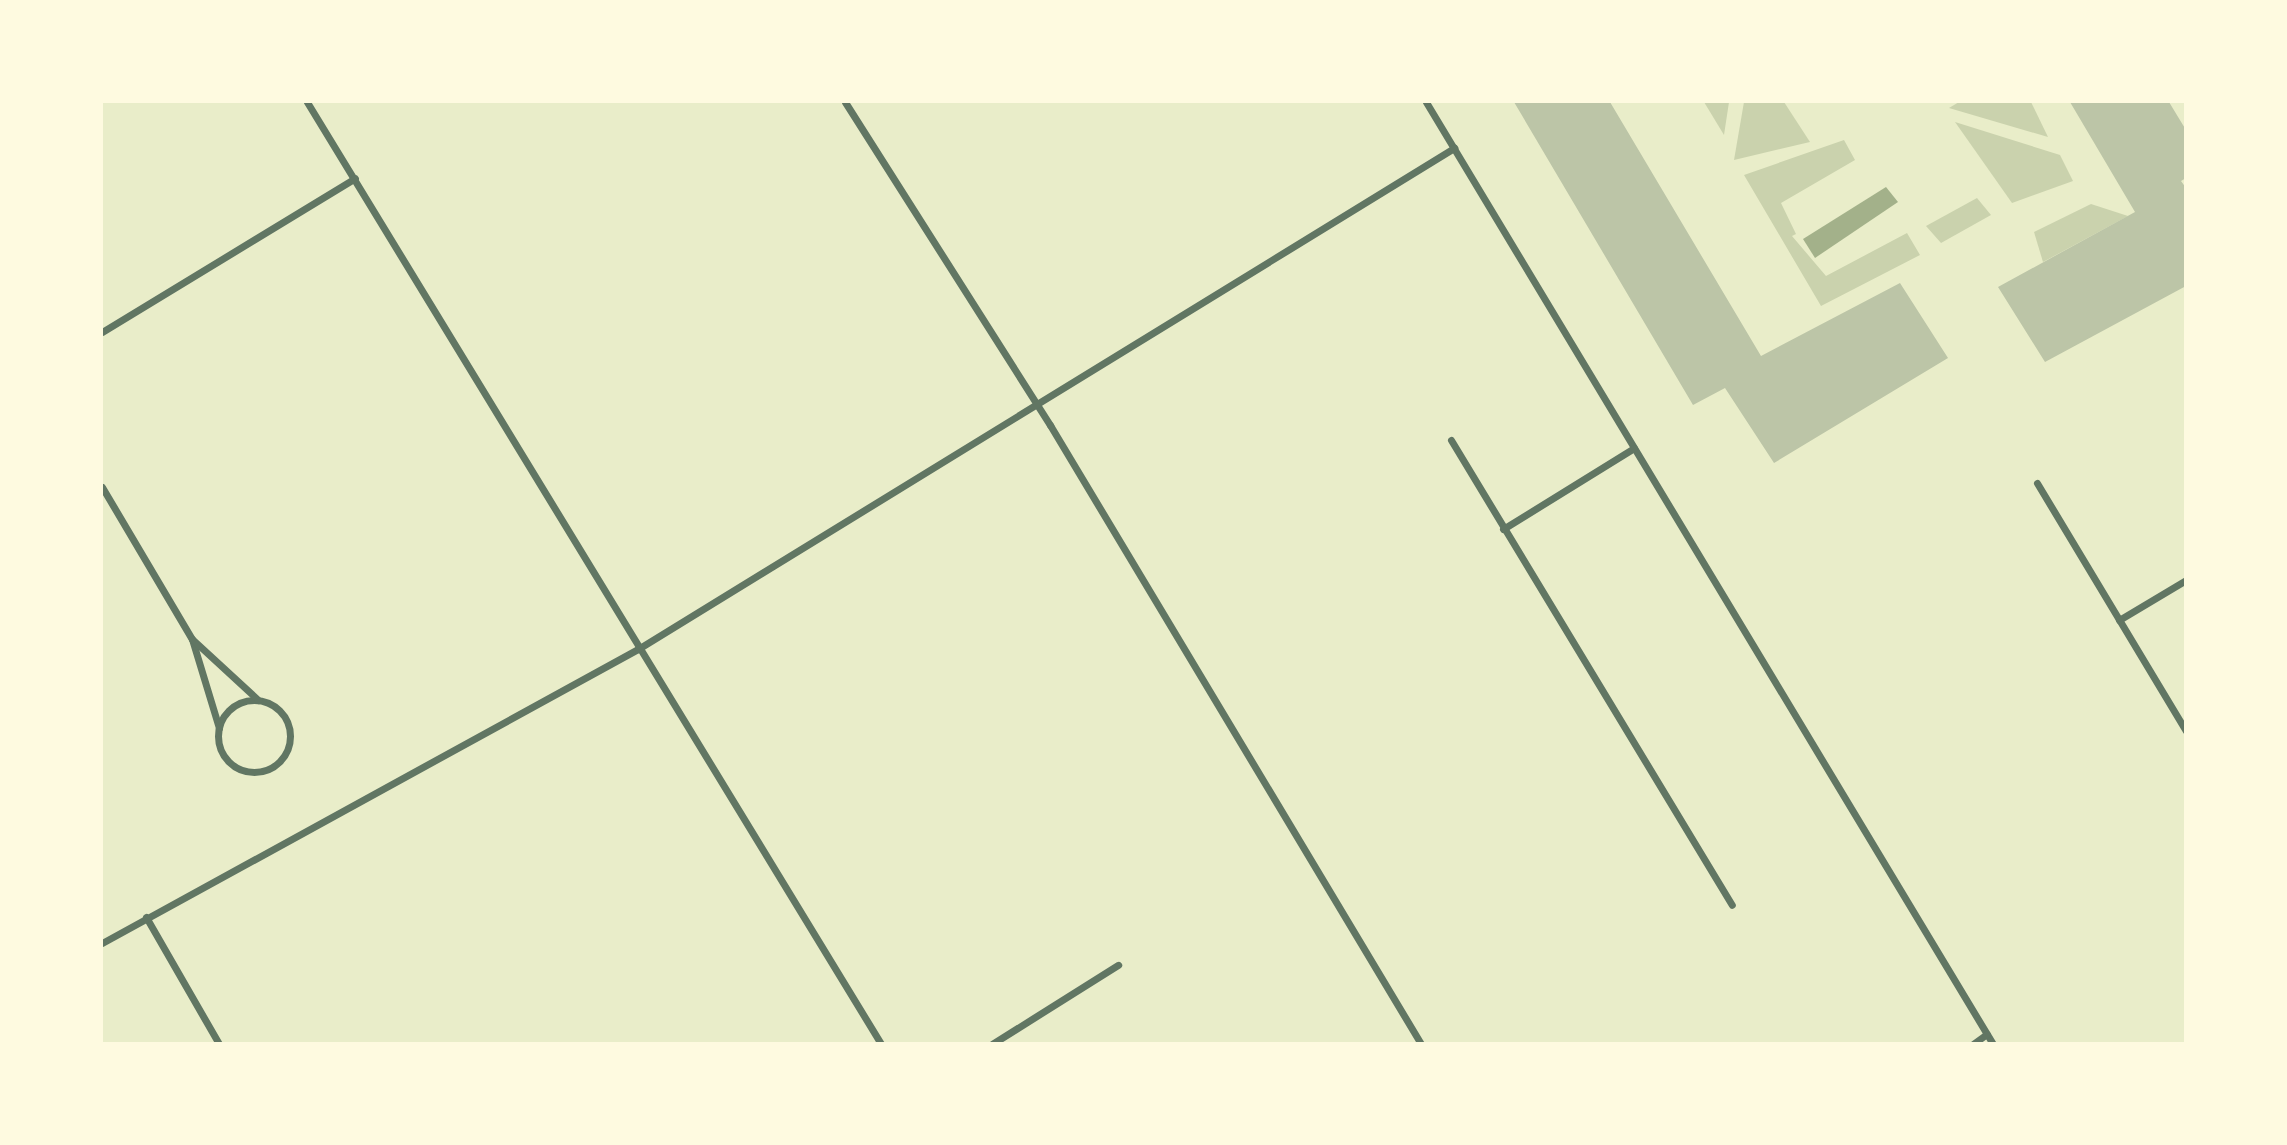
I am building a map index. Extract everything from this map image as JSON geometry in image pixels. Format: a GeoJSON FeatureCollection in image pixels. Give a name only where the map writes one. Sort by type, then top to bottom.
{"type":"FeatureCollection","features":[{"type":"Feature","properties":{"kind":"street"},"geometry":{"type":"LineString","coordinates":[[307,102],[881,1044]]}},
{"type":"Feature","properties":{"kind":"street"},"geometry":{"type":"LineString","coordinates":[[845,102],[1038,406],[1421,1044]]}},
{"type":"Feature","properties":{"kind":"street"},"geometry":{"type":"LineString","coordinates":[[1426,102],[1993,1044]]}},
{"type":"Feature","properties":{"kind":"street"},"geometry":{"type":"LineString","coordinates":[[102,943],[638,649],[1038,406],[1454,148]]}},
{"type":"Feature","properties":{"kind":"street"},"geometry":{"type":"LineString","coordinates":[[102,332],[355,178]]}},
{"type":"Feature","properties":{"kind":"street"},"geometry":{"type":"LineString","coordinates":[[1451,440],[1732,905]]}},
{"type":"Feature","properties":{"kind":"street"},"geometry":{"type":"LineString","coordinates":[[1503,529],[1634,448]]}},
{"type":"Feature","properties":{"kind":"street"},"geometry":{"type":"LineString","coordinates":[[2037,482],[2186,731]]}},
{"type":"Feature","properties":{"kind":"street"},"geometry":{"type":"LineString","coordinates":[[102,487],[192,639],[219,728],[222,754],[242,771],[256,773],[279,762],[287,751],[288,725],[282,713],[259,701],[192,639]]}},
{"type":"Feature","properties":{"kind":"street"},"geometry":{"type":"LineString","coordinates":[[2119,620],[2186,580]]}},
{"type":"Feature","properties":{"kind":"street"},"geometry":{"type":"LineString","coordinates":[[219,728],[233,707],[259,701]]}},
{"type":"Feature","properties":{"kind":"street"},"geometry":{"type":"LineString","coordinates":[[146,917],[219,1044]]}},
{"type":"Feature","properties":{"kind":"street"},"geometry":{"type":"LineString","coordinates":[[992,1044],[1118,965]]}},
{"type":"Feature","properties":{"kind":"street"},"geometry":{"type":"LineString","coordinates":[[1973,1044],[1987,1034]]}},
{"type":"Feature","properties":{"kind":"shaded area"},"geometry":{"type":"Polygon","coordinates":[[[1704,102],[1729,102],[1724,135],[1704,102]]]}},
{"type":"Feature","properties":{"kind":"shaded area"},"geometry":{"type":"Polygon","coordinates":[[[1744,102],[1784,102],[1810,142],[1734,160],[1744,102]]]}},
{"type":"Feature","properties":{"kind":"shaded area"},"geometry":{"type":"Polygon","coordinates":[[[1959,102],[2031,102],[2048,137],[1949,108],[1959,102]]]}},
{"type":"Feature","properties":{"kind":"shaded area"},"geometry":{"type":"Polygon","coordinates":[[[1955,122],[2060,155],[2073,181],[2012,203],[1955,122]]]}},
{"type":"Feature","properties":{"kind":"shaded area"},"geometry":{"type":"Polygon","coordinates":[[[1844,140],[1855,160],[1781,203],[1796,234],[1792,236],[1826,276],[1907,233],[1920,255],[1821,306],[1744,175],[1844,140]]]}},
{"type":"Feature","properties":{"kind":"shaded area"},"geometry":{"type":"Polygon","coordinates":[[[1886,187],[1898,202],[1815,258],[1803,239],[1886,187]]]}},
{"type":"Feature","properties":{"kind":"shaded area"},"geometry":{"type":"Polygon","coordinates":[[[1977,198],[1991,215],[1941,243],[1926,226],[1977,198]]]}},
{"type":"Feature","properties":{"kind":"shaded area"},"geometry":{"type":"Polygon","coordinates":[[[2091,204],[2128,216],[2043,262],[2034,232],[2091,204]]]}},
{"type":"Feature","properties":{"kind":"building"},"geometry":{"type":"Polygon","coordinates":[[[1514,102],[1610,102],[1761,356],[1900,283],[1948,358],[1774,463],[1725,388],[1693,405],[1514,102]]]}},
{"type":"Feature","properties":{"kind":"building"},"geometry":{"type":"Polygon","coordinates":[[[2070,102],[2169,102],[2186,130],[2186,178],[2181,181],[2186,188],[2186,286],[2045,362],[1998,287],[2135,212],[2070,102]]]}}]}
